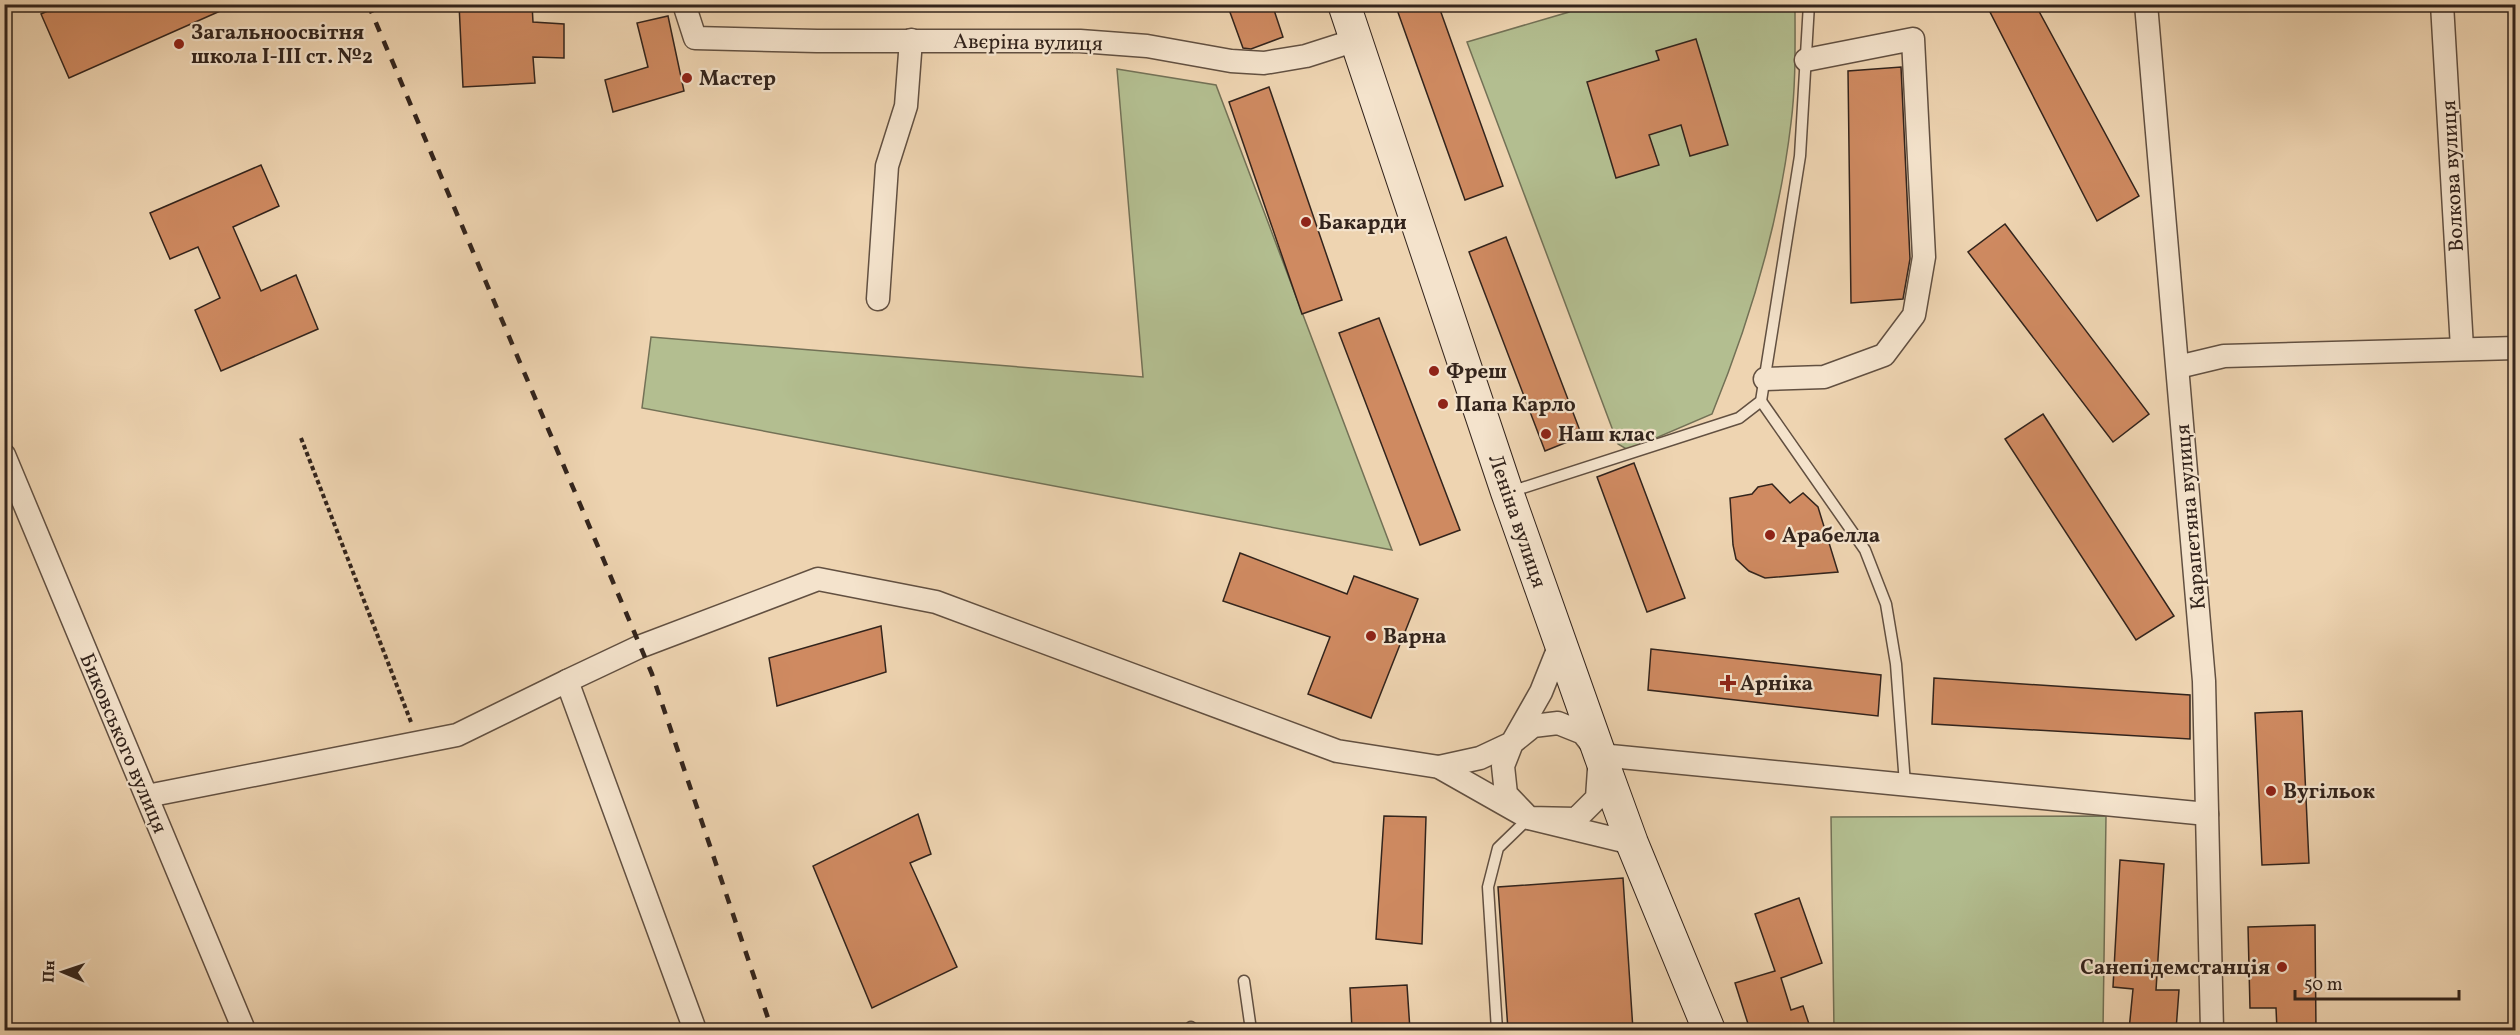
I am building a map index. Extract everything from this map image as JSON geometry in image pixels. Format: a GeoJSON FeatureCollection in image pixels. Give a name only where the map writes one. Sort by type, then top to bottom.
{"type":"FeatureCollection","features":[{"type":"Feature","properties":{"kind":"main road","name":"Леніна вулиця"},"geometry":{"type":"LineString","coordinates":[[1344,4],[1507,492],[1600,755],[1632,843],[1709,1030]]}},
{"type":"Feature","properties":{"kind":"street","name":"Авєріна вулиця"},"geometry":{"type":"LineString","coordinates":[[684,4],[695,38],[817,41],[1080,41],[1147,46],[1231,62],[1264,63],[1306,56],[1356,40]]}},
{"type":"Feature","properties":{"kind":"street","name":"Карапетяна вулиця"},"geometry":{"type":"LineString","coordinates":[[2146,4],[2204,681],[2212,1030]]}},
{"type":"Feature","properties":{"kind":"street","name":"Волкова вулиця"},"geometry":{"type":"LineString","coordinates":[[2442,4],[2463,348]]}},
{"type":"Feature","properties":{"kind":"street"},"geometry":{"type":"LineString","coordinates":[[1766,379],[1824,377],[1884,355],[1914,315],[1924,257],[1914,39],[1806,60]]}},
{"type":"Feature","properties":{"kind":"street"},"geometry":{"type":"LineString","coordinates":[[878,299],[887,166],[906,106],[911,40]]}},
{"type":"Feature","properties":{"kind":"street"},"geometry":{"type":"LineString","coordinates":[[2178,367],[2224,356],[2516,348]]}},
{"type":"Feature","properties":{"kind":"street","name":"Биковського вулиця"},"geometry":{"type":"LineString","coordinates":[[4,455],[244,1030]]}},
{"type":"Feature","properties":{"kind":"street"},"geometry":{"type":"LineString","coordinates":[[147,796],[457,735],[639,646],[818,579],[936,602],[1337,751],[1439,767],[1529,818],[1632,843]]}},
{"type":"Feature","properties":{"kind":"street"},"geometry":{"type":"LineString","coordinates":[[1439,767],[1480,758],[1512,743],[1533,726],[1558,723],[1583,733],[1600,755],[1597,798],[1576,819],[1529,818],[1506,794],[1503,766],[1512,743],[1541,692],[1561,642]]}},
{"type":"Feature","properties":{"kind":"street"},"geometry":{"type":"LineString","coordinates":[[567,681],[695,1030]]}},
{"type":"Feature","properties":{"kind":"street"},"geometry":{"type":"LineString","coordinates":[[1600,755],[2207,814]]}},
{"type":"Feature","properties":{"kind":"lane"},"geometry":{"type":"LineString","coordinates":[[1507,492],[1739,418],[1761,401],[1800,156],[1809,4]]}},
{"type":"Feature","properties":{"kind":"lane"},"geometry":{"type":"LineString","coordinates":[[1761,401],[1865,550],[1887,604],[1896,664],[1905,784]]}},
{"type":"Feature","properties":{"kind":"lane"},"geometry":{"type":"LineString","coordinates":[[1497,1030],[1488,887],[1498,848],[1529,818]]}},
{"type":"Feature","properties":{"kind":"lane"},"geometry":{"type":"LineString","coordinates":[[1244,981],[1251,1030]]}},
{"type":"Feature","properties":{"kind":"path"},"geometry":{"type":"LineString","coordinates":[[301,438],[419,743]]}},
{"type":"Feature","properties":{"kind":"green space"},"geometry":{"type":"Polygon","coordinates":[[[1573,5],[1795,5],[1793,108],[1786,161],[1761,272],[1726,379],[1712,414],[1628,450],[1618,444],[1467,42],[1569,12],[1573,5]]]}},
{"type":"Feature","properties":{"kind":"green space"},"geometry":{"type":"Polygon","coordinates":[[[1117,69],[1216,85],[1392,550],[642,408],[651,337],[1143,377],[1117,69]]]}},
{"type":"Feature","properties":{"kind":"green space"},"geometry":{"type":"Polygon","coordinates":[[[2106,816],[2103,1030],[1834,1030],[1831,817],[2106,816]]]}},
{"type":"Feature","properties":{"kind":"building"},"geometry":{"type":"Polygon","coordinates":[[[63,4],[236,4],[69,78],[41,14],[63,4]]]}},
{"type":"Feature","properties":{"kind":"building"},"geometry":{"type":"Polygon","coordinates":[[[459,4],[532,4],[533,22],[564,24],[564,58],[533,57],[535,83],[463,87],[459,4]]]}},
{"type":"Feature","properties":{"kind":"building"},"geometry":{"type":"Polygon","coordinates":[[[1227,4],[1272,4],[1283,37],[1251,49],[1243,48],[1227,4]]]}},
{"type":"Feature","properties":{"kind":"building"},"geometry":{"type":"Polygon","coordinates":[[[1395,4],[1438,4],[1503,186],[1465,200],[1395,4]]]}},
{"type":"Feature","properties":{"kind":"building"},"geometry":{"type":"Polygon","coordinates":[[[2005,4],[2035,4],[2139,196],[2097,221],[1990,12],[2005,4]]]}},
{"type":"Feature","properties":{"kind":"building"},"geometry":{"type":"Polygon","coordinates":[[[668,16],[684,91],[613,112],[605,80],[648,67],[637,23],[668,16]]]}},
{"type":"Feature","properties":{"kind":"building"},"geometry":{"type":"Polygon","coordinates":[[[1696,39],[1728,145],[1690,156],[1681,125],[1649,135],[1659,165],[1616,178],[1587,82],[1659,60],[1656,51],[1696,39]]]}},
{"type":"Feature","properties":{"kind":"building"},"geometry":{"type":"Polygon","coordinates":[[[1901,67],[1910,259],[1903,299],[1851,303],[1848,71],[1901,67]]]}},
{"type":"Feature","properties":{"kind":"building"},"geometry":{"type":"Polygon","coordinates":[[[1269,87],[1342,300],[1302,314],[1229,102],[1269,87]]]}},
{"type":"Feature","properties":{"kind":"building"},"geometry":{"type":"Polygon","coordinates":[[[261,165],[279,206],[233,227],[261,291],[296,275],[318,329],[221,371],[195,310],[220,298],[198,247],[170,259],[150,213],[261,165]]]}},
{"type":"Feature","properties":{"kind":"building"},"geometry":{"type":"Polygon","coordinates":[[[2005,224],[2149,414],[2113,442],[1968,252],[2005,224]]]}},
{"type":"Feature","properties":{"kind":"building"},"geometry":{"type":"Polygon","coordinates":[[[1506,237],[1582,436],[1545,451],[1469,252],[1506,237]]]}},
{"type":"Feature","properties":{"kind":"building"},"geometry":{"type":"Polygon","coordinates":[[[1379,318],[1460,530],[1420,545],[1339,333],[1379,318]]]}},
{"type":"Feature","properties":{"kind":"building"},"geometry":{"type":"Polygon","coordinates":[[[2043,414],[2174,616],[2136,640],[2005,439],[2043,414]]]}},
{"type":"Feature","properties":{"kind":"building"},"geometry":{"type":"Polygon","coordinates":[[[1634,463],[1685,598],[1647,612],[1597,477],[1634,463]]]}},
{"type":"Feature","properties":{"kind":"building"},"geometry":{"type":"Polygon","coordinates":[[[1772,484],[1790,503],[1803,493],[1818,507],[1838,572],[1765,578],[1749,571],[1736,559],[1730,498],[1752,494],[1758,487],[1772,484]]]}},
{"type":"Feature","properties":{"kind":"building"},"geometry":{"type":"Polygon","coordinates":[[[1240,553],[1347,594],[1354,576],[1418,599],[1371,718],[1308,694],[1330,637],[1223,601],[1240,553]]]}},
{"type":"Feature","properties":{"kind":"building"},"geometry":{"type":"Polygon","coordinates":[[[881,626],[886,672],[777,706],[769,658],[881,626]]]}},
{"type":"Feature","properties":{"kind":"building"},"geometry":{"type":"Polygon","coordinates":[[[1651,649],[1881,675],[1878,716],[1648,690],[1651,649]]]}},
{"type":"Feature","properties":{"kind":"building"},"geometry":{"type":"Polygon","coordinates":[[[1934,678],[2190,695],[2190,739],[1932,724],[1934,678]]]}},
{"type":"Feature","properties":{"kind":"building"},"geometry":{"type":"Polygon","coordinates":[[[2302,711],[2309,863],[2262,865],[2255,713],[2302,711]]]}},
{"type":"Feature","properties":{"kind":"building"},"geometry":{"type":"Polygon","coordinates":[[[918,814],[931,854],[910,863],[957,967],[872,1008],[813,866],[918,814]]]}},
{"type":"Feature","properties":{"kind":"building"},"geometry":{"type":"Polygon","coordinates":[[[1384,816],[1426,817],[1422,944],[1376,939],[1384,816]]]}},
{"type":"Feature","properties":{"kind":"building"},"geometry":{"type":"Polygon","coordinates":[[[2120,860],[2164,864],[2156,990],[2179,990],[2176,1030],[2129,1030],[2133,989],[2113,987],[2120,860]]]}},
{"type":"Feature","properties":{"kind":"building"},"geometry":{"type":"Polygon","coordinates":[[[1623,878],[1633,1030],[1508,1030],[1498,887],[1623,878]]]}},
{"type":"Feature","properties":{"kind":"building"},"geometry":{"type":"Polygon","coordinates":[[[1799,898],[1822,963],[1781,978],[1791,1010],[1803,1006],[1811,1030],[1750,1030],[1735,983],[1775,971],[1755,914],[1799,898]]]}},
{"type":"Feature","properties":{"kind":"building","name":"Санепідемстанція"},"geometry":{"type":"Polygon","coordinates":[[[2315,925],[2316,1030],[2277,1030],[2276,1008],[2250,1008],[2248,927],[2315,925]]]}},
{"type":"Feature","properties":{"kind":"building"},"geometry":{"type":"Polygon","coordinates":[[[1407,985],[1410,1030],[1352,1030],[1350,988],[1407,985]]]}},
{"type":"Feature","properties":{"kind":"railway"},"geometry":{"type":"LineString","coordinates":[[368,4],[652,674],[772,1030]]}},
{"type":"Feature","properties":{"kind":"place","name":"Загальноосвітня школа І-ІІІ ст. №2"},"geometry":{"type":"Point","coordinates":[179,44]}},
{"type":"Feature","properties":{"kind":"place","name":"Мастер"},"geometry":{"type":"Point","coordinates":[687,78]}},
{"type":"Feature","properties":{"kind":"place","name":"Бакарди"},"geometry":{"type":"Point","coordinates":[1306,222]}},
{"type":"Feature","properties":{"kind":"place","name":"Фреш"},"geometry":{"type":"Point","coordinates":[1434,371]}},
{"type":"Feature","properties":{"kind":"place","name":"Папа Карло"},"geometry":{"type":"Point","coordinates":[1443,404]}},
{"type":"Feature","properties":{"kind":"place","name":"Наш клас"},"geometry":{"type":"Point","coordinates":[1546,434]}},
{"type":"Feature","properties":{"kind":"place","name":"Арабелла"},"geometry":{"type":"Point","coordinates":[1770,535]}},
{"type":"Feature","properties":{"kind":"place","name":"Варна"},"geometry":{"type":"Point","coordinates":[1371,636]}},
{"type":"Feature","properties":{"kind":"place","name":"Арніка"},"geometry":{"type":"Point","coordinates":[1728,683]}},
{"type":"Feature","properties":{"kind":"place","name":"Вугільок"},"geometry":{"type":"Point","coordinates":[2271,791]}},
{"type":"Feature","properties":{"kind":"place","name":"Санепідемстанція"},"geometry":{"type":"Point","coordinates":[2282,967]}}]}
